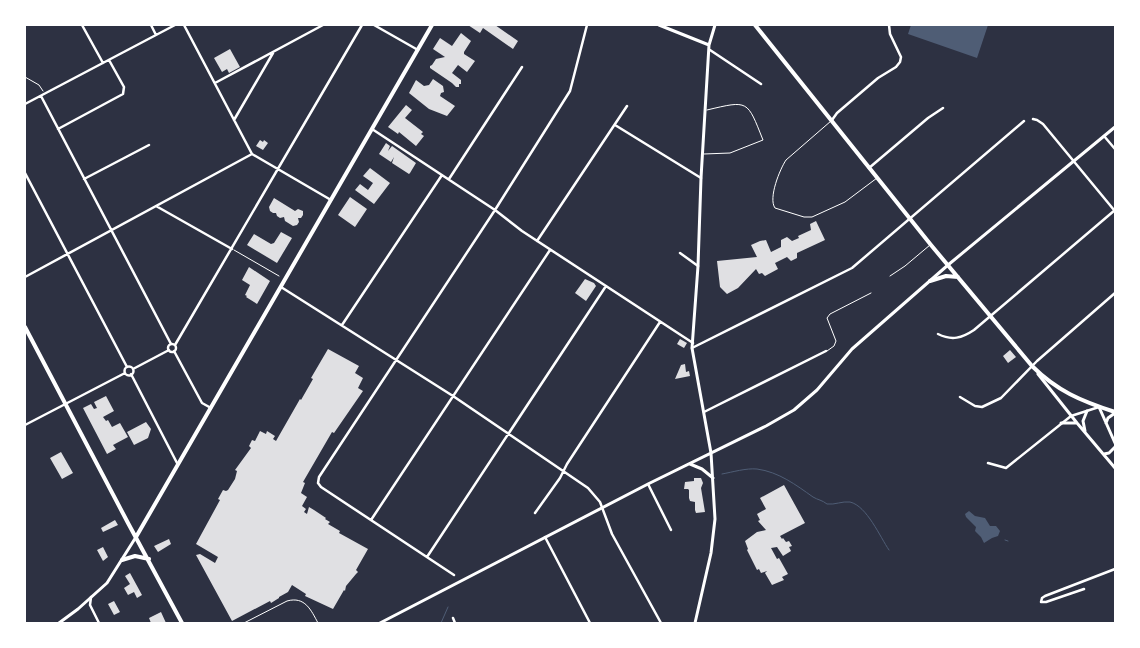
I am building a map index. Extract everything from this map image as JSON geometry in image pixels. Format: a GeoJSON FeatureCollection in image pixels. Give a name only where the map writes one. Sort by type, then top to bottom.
{"type":"FeatureCollection","features":[{"type":"Feature","properties":{"kind":"main road"},"geometry":{"type":"LineString","coordinates":[[136,537],[432,25]]}},
{"type":"Feature","properties":{"kind":"main road"},"geometry":{"type":"LineString","coordinates":[[755,25],[948,265],[1032,366],[1059,389],[1115,412]]}},
{"type":"Feature","properties":{"kind":"main road"},"geometry":{"type":"LineString","coordinates":[[930,281],[950,276],[958,277]]}},
{"type":"Feature","properties":{"kind":"main road"},"geometry":{"type":"LineString","coordinates":[[25,327],[182,623]]}},
{"type":"Feature","properties":{"kind":"main road"},"geometry":{"type":"LineString","coordinates":[[122,560],[136,556],[149,559]]}},
{"type":"Feature","properties":{"kind":"street"},"geometry":{"type":"LineString","coordinates":[[82,25],[102,63]]}},
{"type":"Feature","properties":{"kind":"street"},"geometry":{"type":"LineString","coordinates":[[150,25],[156,35]]}},
{"type":"Feature","properties":{"kind":"street"},"geometry":{"type":"LineString","coordinates":[[25,104],[175,25]]}},
{"type":"Feature","properties":{"kind":"street"},"geometry":{"type":"LineString","coordinates":[[184,25],[252,154],[330,200]]}},
{"type":"Feature","properties":{"kind":"street"},"geometry":{"type":"LineString","coordinates":[[215,84],[322,25]]}},
{"type":"Feature","properties":{"kind":"street"},"geometry":{"type":"LineString","coordinates":[[211,408],[202,402],[174,351],[175,345],[362,25]]}},
{"type":"Feature","properties":{"kind":"street"},"geometry":{"type":"LineString","coordinates":[[374,25],[418,50]]}},
{"type":"Feature","properties":{"kind":"street"},"geometry":{"type":"LineString","coordinates":[[454,575],[321,487],[318,483],[319,477],[496,210],[570,90],[587,25]]}},
{"type":"Feature","properties":{"kind":"street"},"geometry":{"type":"LineString","coordinates":[[659,25],[709,45]]}},
{"type":"Feature","properties":{"kind":"street"},"geometry":{"type":"LineString","coordinates":[[694,623],[711,553],[715,509],[711,453],[692,348],[709,45],[715,25]]}},
{"type":"Feature","properties":{"kind":"street"},"geometry":{"type":"LineString","coordinates":[[832,120],[844,107],[878,78],[896,67],[900,62],[901,57],[890,34],[889,25]]}},
{"type":"Feature","properties":{"kind":"street"},"geometry":{"type":"LineString","coordinates":[[710,50],[761,84]]}},
{"type":"Feature","properties":{"kind":"street"},"geometry":{"type":"LineString","coordinates":[[234,120],[274,52]]}},
{"type":"Feature","properties":{"kind":"street"},"geometry":{"type":"LineString","coordinates":[[58,129],[123,94],[124,87],[109,60]]}},
{"type":"Feature","properties":{"kind":"street"},"geometry":{"type":"LineString","coordinates":[[449,179],[522,68]]}},
{"type":"Feature","properties":{"kind":"street"},"geometry":{"type":"LineString","coordinates":[[41,96],[110,231],[171,344],[175,345]]}},
{"type":"Feature","properties":{"kind":"street"},"geometry":{"type":"LineString","coordinates":[[537,241],[627,106]]}},
{"type":"Feature","properties":{"kind":"street"},"geometry":{"type":"LineString","coordinates":[[870,168],[928,118],[943,108]]}},
{"type":"Feature","properties":{"kind":"street"},"geometry":{"type":"LineString","coordinates":[[938,334],[947,338],[961,337],[974,330],[1115,211],[1043,124],[1033,119]]}},
{"type":"Feature","properties":{"kind":"street"},"geometry":{"type":"LineString","coordinates":[[692,348],[852,268],[1024,121]]}},
{"type":"Feature","properties":{"kind":"street"},"geometry":{"type":"LineString","coordinates":[[615,125],[701,178]]}},
{"type":"Feature","properties":{"kind":"street"},"geometry":{"type":"LineString","coordinates":[[380,623],[603,507],[782,417],[802,404],[817,390],[852,349],[948,265],[1115,127]]}},
{"type":"Feature","properties":{"kind":"street"},"geometry":{"type":"LineString","coordinates":[[372,128],[496,210],[550,250],[693,343]]}},
{"type":"Feature","properties":{"kind":"street"},"geometry":{"type":"LineString","coordinates":[[1104,136],[1115,149]]}},
{"type":"Feature","properties":{"kind":"street"},"geometry":{"type":"LineString","coordinates":[[84,179],[149,145]]}},
{"type":"Feature","properties":{"kind":"street"},"geometry":{"type":"LineString","coordinates":[[25,277],[252,154]]}},
{"type":"Feature","properties":{"kind":"street"},"geometry":{"type":"LineString","coordinates":[[25,173],[127,367],[125,373]]}},
{"type":"Feature","properties":{"kind":"street"},"geometry":{"type":"LineString","coordinates":[[342,325],[442,175]]}},
{"type":"Feature","properties":{"kind":"street"},"geometry":{"type":"LineString","coordinates":[[156,206],[232,249]]}},
{"type":"Feature","properties":{"kind":"street"},"geometry":{"type":"LineString","coordinates":[[371,520],[550,250]]}},
{"type":"Feature","properties":{"kind":"street"},"geometry":{"type":"LineString","coordinates":[[680,253],[698,266]]}},
{"type":"Feature","properties":{"kind":"street"},"geometry":{"type":"LineString","coordinates":[[427,557],[606,286]]}},
{"type":"Feature","properties":{"kind":"street"},"geometry":{"type":"LineString","coordinates":[[281,287],[453,396],[588,488],[598,498],[603,507],[612,534],[661,623]]}},
{"type":"Feature","properties":{"kind":"street"},"geometry":{"type":"LineString","coordinates":[[960,398],[975,406],[982,407],[1001,398],[1032,366],[1115,293]]}},
{"type":"Feature","properties":{"kind":"street"},"geometry":{"type":"LineString","coordinates":[[535,513],[564,472],[660,322]]}},
{"type":"Feature","properties":{"kind":"street"},"geometry":{"type":"LineString","coordinates":[[169,350],[168,347],[171,344]]}},
{"type":"Feature","properties":{"kind":"street"},"geometry":{"type":"LineString","coordinates":[[174,351],[169,350],[133,369],[131,374],[178,465]]}},
{"type":"Feature","properties":{"kind":"street"},"geometry":{"type":"LineString","coordinates":[[704,412],[826,352]]}},
{"type":"Feature","properties":{"kind":"street"},"geometry":{"type":"LineString","coordinates":[[127,367],[130,366],[133,369]]}},
{"type":"Feature","properties":{"kind":"street"},"geometry":{"type":"LineString","coordinates":[[1032,366],[1115,468]]}},
{"type":"Feature","properties":{"kind":"street"},"geometry":{"type":"LineString","coordinates":[[25,425],[125,373],[131,374]]}},
{"type":"Feature","properties":{"kind":"street"},"geometry":{"type":"LineString","coordinates":[[988,463],[1006,468],[1071,416],[1099,407],[1115,443]]}},
{"type":"Feature","properties":{"kind":"street"},"geometry":{"type":"LineString","coordinates":[[1086,434],[1083,421],[1087,411]]}},
{"type":"Feature","properties":{"kind":"street"},"geometry":{"type":"LineString","coordinates":[[1106,423],[1108,418],[1115,412]]}},
{"type":"Feature","properties":{"kind":"street"},"geometry":{"type":"LineString","coordinates":[[1061,423],[1077,423]]}},
{"type":"Feature","properties":{"kind":"street"},"geometry":{"type":"LineString","coordinates":[[1104,454],[1109,453],[1115,447]]}},
{"type":"Feature","properties":{"kind":"street"},"geometry":{"type":"LineString","coordinates":[[689,464],[702,469],[713,478]]}},
{"type":"Feature","properties":{"kind":"street"},"geometry":{"type":"LineString","coordinates":[[648,484],[671,530]]}},
{"type":"Feature","properties":{"kind":"street"},"geometry":{"type":"LineString","coordinates":[[59,623],[70,616],[112,577],[136,537]]}},
{"type":"Feature","properties":{"kind":"street"},"geometry":{"type":"LineString","coordinates":[[545,537],[590,623]]}},
{"type":"Feature","properties":{"kind":"street"},"geometry":{"type":"LineString","coordinates":[[1084,589],[1041,602],[1045,596],[1115,569]]}},
{"type":"Feature","properties":{"kind":"street"},"geometry":{"type":"LineString","coordinates":[[91,597],[90,602],[99,623]]}},
{"type":"Feature","properties":{"kind":"street"},"geometry":{"type":"LineString","coordinates":[[453,618],[455,623]]}},
{"type":"Feature","properties":{"kind":"lane"},"geometry":{"type":"LineString","coordinates":[[704,154],[730,153],[763,140],[750,110],[746,106],[733,104],[706,110]]}},
{"type":"Feature","properties":{"kind":"lane"},"geometry":{"type":"LineString","coordinates":[[832,120],[786,160],[781,168],[772,200],[775,208],[804,217],[812,217],[845,202],[878,178]]}},
{"type":"Feature","properties":{"kind":"lane"},"geometry":{"type":"LineString","coordinates":[[890,276],[931,244]]}},
{"type":"Feature","properties":{"kind":"lane"},"geometry":{"type":"LineString","coordinates":[[826,352],[834,346],[836,341],[827,318],[830,314],[871,293]]}},
{"type":"Feature","properties":{"kind":"lane"},"geometry":{"type":"LineString","coordinates":[[244,623],[287,601],[295,599],[308,606],[318,623]]}},
{"type":"Feature","properties":{"kind":"path"},"geometry":{"type":"LineString","coordinates":[[25,77],[39,85],[45,94]]}},
{"type":"Feature","properties":{"kind":"path"},"geometry":{"type":"LineString","coordinates":[[236,251],[279,276]]}},
{"type":"Feature","properties":{"kind":"water"},"geometry":{"type":"Polygon","coordinates":[[[911,25],[988,25],[977,58],[908,34],[911,25]]]}},
{"type":"Feature","properties":{"kind":"water"},"geometry":{"type":"Polygon","coordinates":[[[969,511],[975,516],[985,518],[990,526],[996,526],[1000,531],[998,536],[984,543],[975,531],[976,527],[966,517],[965,514],[969,511]]]}},
{"type":"Feature","properties":{"kind":"building"},"geometry":{"type":"Polygon","coordinates":[[[468,25],[495,25],[518,41],[513,49],[483,28],[480,33],[468,25]]]}},
{"type":"Feature","properties":{"kind":"building"},"geometry":{"type":"Polygon","coordinates":[[[461,33],[471,41],[464,54],[475,61],[467,72],[458,65],[452,73],[461,80],[459,87],[456,87],[430,68],[430,66],[436,59],[445,57],[433,49],[440,38],[452,46],[461,33]]]}},
{"type":"Feature","properties":{"kind":"building"},"geometry":{"type":"Polygon","coordinates":[[[230,49],[240,67],[229,73],[227,69],[222,72],[214,58],[230,49]]]}},
{"type":"Feature","properties":{"kind":"building"},"geometry":{"type":"Polygon","coordinates":[[[433,79],[443,86],[444,92],[440,96],[455,106],[447,116],[429,109],[409,93],[416,80],[424,86],[429,85],[433,79]]]}},
{"type":"Feature","properties":{"kind":"building"},"geometry":{"type":"Polygon","coordinates":[[[406,105],[412,110],[405,118],[423,132],[421,134],[424,136],[416,146],[399,132],[398,134],[388,127],[406,105]]]}},
{"type":"Feature","properties":{"kind":"building"},"geometry":{"type":"Polygon","coordinates":[[[260,140],[268,143],[263,150],[256,146],[260,140]]]}},
{"type":"Feature","properties":{"kind":"building"},"geometry":{"type":"Polygon","coordinates":[[[386,143],[390,146],[388,151],[392,146],[416,163],[409,174],[392,163],[394,157],[391,162],[379,154],[386,143]]]}},
{"type":"Feature","properties":{"kind":"building"},"geometry":{"type":"Polygon","coordinates":[[[370,168],[390,183],[374,204],[355,190],[360,184],[368,190],[373,183],[363,176],[370,168]]]}},
{"type":"Feature","properties":{"kind":"building"},"geometry":{"type":"Polygon","coordinates":[[[350,197],[367,209],[355,227],[338,215],[350,197]]]}},
{"type":"Feature","properties":{"kind":"building"},"geometry":{"type":"Polygon","coordinates":[[[274,198],[295,211],[298,209],[303,211],[301,218],[298,218],[299,222],[297,225],[293,226],[285,221],[284,217],[280,218],[276,213],[270,211],[269,207],[274,198]]]}},
{"type":"Feature","properties":{"kind":"building"},"geometry":{"type":"Polygon","coordinates":[[[816,221],[825,240],[797,253],[797,258],[791,261],[787,257],[775,263],[778,269],[765,276],[762,273],[759,274],[756,269],[738,288],[727,294],[720,287],[717,261],[757,257],[751,245],[766,240],[771,252],[781,247],[781,240],[787,237],[792,241],[811,230],[810,224],[816,221]]]}},
{"type":"Feature","properties":{"kind":"building"},"geometry":{"type":"Polygon","coordinates":[[[281,232],[292,238],[277,263],[247,245],[254,234],[271,244],[274,243],[281,232]]]}},
{"type":"Feature","properties":{"kind":"building"},"geometry":{"type":"Polygon","coordinates":[[[249,267],[270,281],[257,304],[245,295],[250,285],[242,280],[249,267]]]}},
{"type":"Feature","properties":{"kind":"building"},"geometry":{"type":"Polygon","coordinates":[[[585,279],[596,286],[586,301],[575,293],[585,279]]]}},
{"type":"Feature","properties":{"kind":"building"},"geometry":{"type":"Polygon","coordinates":[[[680,339],[687,343],[684,348],[677,344],[680,339]]]}},
{"type":"Feature","properties":{"kind":"building"},"geometry":{"type":"Polygon","coordinates":[[[328,349],[359,366],[355,373],[363,378],[358,388],[363,391],[334,433],[332,432],[303,482],[305,483],[301,493],[307,497],[302,506],[306,509],[304,512],[307,514],[309,507],[326,518],[330,522],[328,524],[340,531],[339,533],[368,549],[356,570],[358,572],[346,586],[345,591],[333,609],[305,596],[306,594],[292,585],[288,592],[271,603],[270,601],[232,621],[196,555],[200,554],[215,563],[218,557],[196,544],[220,500],[218,499],[223,490],[228,490],[235,479],[237,471],[235,470],[251,448],[249,446],[252,440],[255,441],[260,431],[266,434],[267,431],[275,436],[273,439],[276,441],[313,379],[311,378],[328,349]]]}},
{"type":"Feature","properties":{"kind":"building"},"geometry":{"type":"Polygon","coordinates":[[[1010,350],[1016,357],[1008,363],[1003,356],[1010,350]]]}},
{"type":"Feature","properties":{"kind":"building"},"geometry":{"type":"Polygon","coordinates":[[[685,364],[686,372],[689,371],[690,376],[675,379],[681,365],[685,364]]]}},
{"type":"Feature","properties":{"kind":"building"},"geometry":{"type":"Polygon","coordinates":[[[106,396],[114,411],[103,417],[106,421],[108,420],[112,427],[120,423],[128,437],[113,445],[116,449],[107,454],[83,408],[91,404],[94,409],[97,408],[94,402],[106,396]]]}},
{"type":"Feature","properties":{"kind":"building"},"geometry":{"type":"Polygon","coordinates":[[[146,422],[151,429],[148,438],[134,445],[127,432],[146,422]]]}},
{"type":"Feature","properties":{"kind":"building"},"geometry":{"type":"Polygon","coordinates":[[[61,452],[73,473],[62,479],[50,458],[61,452]]]}},
{"type":"Feature","properties":{"kind":"building"},"geometry":{"type":"Polygon","coordinates":[[[694,478],[701,478],[703,483],[701,488],[705,512],[696,513],[695,502],[690,501],[689,498],[689,490],[684,489],[685,482],[694,481],[694,478]]]}},
{"type":"Feature","properties":{"kind":"building"},"geometry":{"type":"Polygon","coordinates":[[[784,485],[805,523],[780,536],[786,542],[789,541],[792,546],[789,547],[791,551],[783,556],[777,547],[771,548],[788,574],[782,577],[784,580],[772,585],[765,573],[767,571],[761,573],[759,569],[757,570],[747,550],[745,541],[757,532],[766,530],[758,521],[760,520],[757,514],[766,509],[760,498],[784,485]]]}},
{"type":"Feature","properties":{"kind":"building"},"geometry":{"type":"Polygon","coordinates":[[[115,520],[118,525],[103,532],[101,528],[115,520]]]}},
{"type":"Feature","properties":{"kind":"building"},"geometry":{"type":"Polygon","coordinates":[[[169,539],[171,544],[158,552],[154,546],[169,539]]]}},
{"type":"Feature","properties":{"kind":"building"},"geometry":{"type":"Polygon","coordinates":[[[103,547],[108,557],[103,561],[97,550],[103,547]]]}},
{"type":"Feature","properties":{"kind":"building"},"geometry":{"type":"Polygon","coordinates":[[[130,573],[142,595],[137,598],[134,592],[128,595],[124,588],[130,584],[125,576],[130,573]]]}},
{"type":"Feature","properties":{"kind":"building"},"geometry":{"type":"Polygon","coordinates":[[[114,601],[120,612],[114,615],[108,604],[114,601]]]}},
{"type":"Feature","properties":{"kind":"building"},"geometry":{"type":"Polygon","coordinates":[[[161,612],[166,623],[151,623],[149,618],[161,612]]]}},
{"type":"Feature","properties":{"kind":"waterway"},"geometry":{"type":"LineString","coordinates":[[722,474],[757,469],[773,473],[827,504],[850,502],[862,509],[889,550]]}},
{"type":"Feature","properties":{"kind":"waterway"},"geometry":{"type":"LineString","coordinates":[[441,623],[448,607]]}}]}
